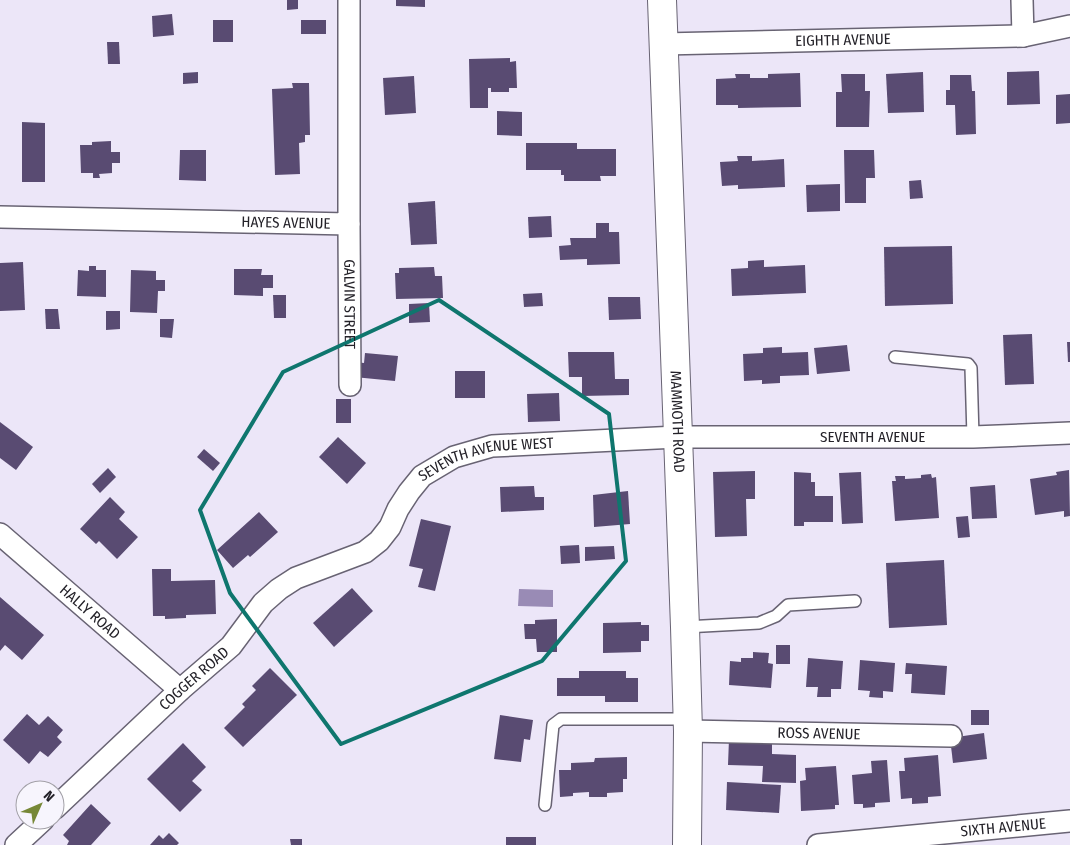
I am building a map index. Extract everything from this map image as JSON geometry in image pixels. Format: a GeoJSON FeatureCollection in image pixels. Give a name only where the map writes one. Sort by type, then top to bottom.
{"type":"FeatureCollection","features":[{"type":"Feature","properties":{"kind":"main road","name":"MAMMOTH ROAD"},"geometry":{"type":"LineString","coordinates":[[662,0],[688,725],[687,845]]}},
{"type":"Feature","properties":{"kind":"street","name":"HAYES AVENUE"},"geometry":{"type":"LineString","coordinates":[[0,217],[349,224],[349,0]]}},
{"type":"Feature","properties":{"kind":"street"},"geometry":{"type":"LineString","coordinates":[[1022,0],[1023,36]]}},
{"type":"Feature","properties":{"kind":"street","name":"EIGHTH AVENUE"},"geometry":{"type":"LineString","coordinates":[[663,44],[1023,36],[1070,26]]}},
{"type":"Feature","properties":{"kind":"street","name":"GALVIN STREET"},"geometry":{"type":"LineString","coordinates":[[349,224],[350,385]]}},
{"type":"Feature","properties":{"kind":"street","name":"SEVENTH AVENUE"},"geometry":{"type":"LineString","coordinates":[[677,438],[973,437],[1070,433]]}},
{"type":"Feature","properties":{"kind":"street","name":"SEVENTH AVENUE WEST"},"geometry":{"type":"LineString","coordinates":[[338,563],[365,552],[379,541],[390,527],[398,509],[409,492],[422,476],[454,457],[492,446],[677,438]]}},
{"type":"Feature","properties":{"kind":"street","name":"HALLY ROAD"},"geometry":{"type":"LineString","coordinates":[[0,534],[180,690]]}},
{"type":"Feature","properties":{"kind":"street","name":"COGGER ROAD"},"geometry":{"type":"LineString","coordinates":[[65,799],[180,690],[231,646],[263,603],[279,589],[296,578],[338,563]]}},
{"type":"Feature","properties":{"kind":"street","name":"ROSS AVENUE"},"geometry":{"type":"LineString","coordinates":[[688,725],[951,736]]}},
{"type":"Feature","properties":{"kind":"street","name":"SIXTH AVENUE"},"geometry":{"type":"LineString","coordinates":[[818,845],[1070,820]]}},
{"type":"Feature","properties":{"kind":"street"},"geometry":{"type":"LineString","coordinates":[[16,845],[32,830]]}},
{"type":"Feature","properties":{"kind":"street"},"geometry":{"type":"LineString","coordinates":[[0,841],[5,845]]}},
{"type":"Feature","properties":{"kind":"lane"},"geometry":{"type":"LineString","coordinates":[[895,357],[968,364],[971,368],[973,437]]}},
{"type":"Feature","properties":{"kind":"lane"},"geometry":{"type":"LineString","coordinates":[[685,627],[759,623],[776,616],[788,605],[855,601]]}},
{"type":"Feature","properties":{"kind":"lane"},"geometry":{"type":"LineString","coordinates":[[545,805],[553,725],[561,719],[688,725]]}},
{"type":"Feature","properties":{"kind":"highlighted area"},"geometry":{"type":"Polygon","coordinates":[[[439,300],[609,414],[626,561],[542,661],[341,744],[230,593],[200,510],[283,372],[439,300]]]}},
{"type":"Feature","properties":{"kind":"shaded area"},"geometry":{"type":"Polygon","coordinates":[[[519,589],[553,590],[553,607],[518,606],[519,589]]]}},
{"type":"Feature","properties":{"kind":"building"},"geometry":{"type":"Polygon","coordinates":[[[287,0],[298,0],[298,9],[287,10],[287,0]]]}},
{"type":"Feature","properties":{"kind":"building"},"geometry":{"type":"Polygon","coordinates":[[[396,0],[425,0],[425,7],[396,6],[396,0]]]}},
{"type":"Feature","properties":{"kind":"building"},"geometry":{"type":"Polygon","coordinates":[[[172,14],[174,35],[153,37],[152,16],[172,14]]]}},
{"type":"Feature","properties":{"kind":"building"},"geometry":{"type":"Polygon","coordinates":[[[213,20],[233,20],[233,42],[213,42],[213,20]]]}},
{"type":"Feature","properties":{"kind":"building"},"geometry":{"type":"Polygon","coordinates":[[[301,20],[326,20],[326,34],[301,34],[301,20]]]}},
{"type":"Feature","properties":{"kind":"building"},"geometry":{"type":"Polygon","coordinates":[[[107,42],[119,42],[120,64],[108,64],[107,42]]]}},
{"type":"Feature","properties":{"kind":"building"},"geometry":{"type":"Polygon","coordinates":[[[510,58],[510,62],[516,61],[517,88],[509,88],[509,92],[491,92],[491,88],[488,88],[488,108],[470,108],[469,59],[510,58]]]}},
{"type":"Feature","properties":{"kind":"building"},"geometry":{"type":"Polygon","coordinates":[[[1039,71],[1040,104],[1007,105],[1007,72],[1039,71]]]}},
{"type":"Feature","properties":{"kind":"building"},"geometry":{"type":"Polygon","coordinates":[[[198,72],[198,83],[183,84],[183,73],[198,72]]]}},
{"type":"Feature","properties":{"kind":"building"},"geometry":{"type":"Polygon","coordinates":[[[923,72],[924,112],[888,113],[886,74],[923,72]]]}},
{"type":"Feature","properties":{"kind":"building"},"geometry":{"type":"Polygon","coordinates":[[[800,73],[801,107],[738,108],[738,105],[716,105],[716,79],[736,78],[735,74],[750,74],[750,78],[768,78],[768,74],[800,73]]]}},
{"type":"Feature","properties":{"kind":"building"},"geometry":{"type":"Polygon","coordinates":[[[841,74],[865,74],[865,91],[870,91],[869,127],[836,127],[836,92],[842,92],[841,74]]]}},
{"type":"Feature","properties":{"kind":"building"},"geometry":{"type":"Polygon","coordinates":[[[950,75],[971,75],[972,91],[975,91],[976,134],[956,135],[955,105],[946,105],[946,90],[950,90],[950,75]]]}},
{"type":"Feature","properties":{"kind":"building"},"geometry":{"type":"Polygon","coordinates":[[[414,76],[416,113],[385,115],[383,78],[414,76]]]}},
{"type":"Feature","properties":{"kind":"building"},"geometry":{"type":"Polygon","coordinates":[[[292,83],[309,83],[310,135],[305,135],[305,142],[299,143],[300,174],[275,175],[272,89],[293,88],[292,83]]]}},
{"type":"Feature","properties":{"kind":"building"},"geometry":{"type":"Polygon","coordinates":[[[1070,94],[1070,123],[1056,124],[1056,95],[1070,94]]]}},
{"type":"Feature","properties":{"kind":"building"},"geometry":{"type":"Polygon","coordinates":[[[497,111],[522,112],[522,136],[497,135],[497,111]]]}},
{"type":"Feature","properties":{"kind":"building"},"geometry":{"type":"Polygon","coordinates":[[[22,122],[45,123],[45,182],[22,182],[22,122]]]}},
{"type":"Feature","properties":{"kind":"building"},"geometry":{"type":"Polygon","coordinates":[[[111,141],[111,152],[120,152],[120,163],[112,163],[112,173],[99,174],[100,178],[93,178],[93,173],[81,173],[80,145],[92,145],[92,142],[111,141]]]}},
{"type":"Feature","properties":{"kind":"building"},"geometry":{"type":"Polygon","coordinates":[[[526,143],[577,143],[577,149],[616,149],[616,176],[600,176],[601,181],[564,181],[564,175],[561,175],[561,170],[526,170],[526,143]]]}},
{"type":"Feature","properties":{"kind":"building"},"geometry":{"type":"Polygon","coordinates":[[[180,150],[206,150],[206,181],[179,180],[180,150]]]}},
{"type":"Feature","properties":{"kind":"building"},"geometry":{"type":"Polygon","coordinates":[[[844,150],[874,150],[875,178],[866,178],[866,203],[845,203],[844,150]]]}},
{"type":"Feature","properties":{"kind":"building"},"geometry":{"type":"Polygon","coordinates":[[[737,156],[752,156],[752,161],[784,159],[785,187],[738,189],[738,185],[722,186],[720,162],[738,161],[737,156]]]}},
{"type":"Feature","properties":{"kind":"building"},"geometry":{"type":"Polygon","coordinates":[[[921,180],[923,198],[910,199],[909,181],[921,180]]]}},
{"type":"Feature","properties":{"kind":"building"},"geometry":{"type":"Polygon","coordinates":[[[840,184],[840,211],[807,212],[806,185],[840,184]]]}},
{"type":"Feature","properties":{"kind":"building"},"geometry":{"type":"Polygon","coordinates":[[[435,201],[437,244],[411,245],[408,203],[435,201]]]}},
{"type":"Feature","properties":{"kind":"building"},"geometry":{"type":"Polygon","coordinates":[[[551,216],[552,237],[529,238],[528,217],[551,216]]]}},
{"type":"Feature","properties":{"kind":"building"},"geometry":{"type":"Polygon","coordinates":[[[596,223],[609,223],[609,232],[619,232],[620,264],[587,265],[587,259],[560,260],[559,246],[571,245],[570,238],[596,238],[596,223]]]}},
{"type":"Feature","properties":{"kind":"building"},"geometry":{"type":"Polygon","coordinates":[[[952,246],[953,304],[885,306],[884,247],[952,246]]]}},
{"type":"Feature","properties":{"kind":"building"},"geometry":{"type":"Polygon","coordinates":[[[764,260],[764,267],[805,265],[806,293],[732,296],[731,269],[748,268],[748,261],[764,260]]]}},
{"type":"Feature","properties":{"kind":"building"},"geometry":{"type":"Polygon","coordinates":[[[23,262],[25,310],[0,311],[0,263],[23,262]]]}},
{"type":"Feature","properties":{"kind":"building"},"geometry":{"type":"Polygon","coordinates":[[[89,266],[96,266],[96,270],[106,270],[106,297],[77,296],[78,270],[89,271],[89,266]]]}},
{"type":"Feature","properties":{"kind":"building"},"geometry":{"type":"Polygon","coordinates":[[[434,267],[435,276],[442,276],[443,298],[396,299],[395,273],[399,273],[399,268],[434,267]]]}},
{"type":"Feature","properties":{"kind":"building"},"geometry":{"type":"Polygon","coordinates":[[[234,269],[262,269],[261,275],[273,275],[273,288],[263,288],[263,296],[234,295],[234,269]]]}},
{"type":"Feature","properties":{"kind":"building"},"geometry":{"type":"Polygon","coordinates":[[[131,270],[156,271],[156,280],[165,280],[165,291],[158,291],[157,313],[130,312],[131,270]]]}},
{"type":"Feature","properties":{"kind":"building"},"geometry":{"type":"Polygon","coordinates":[[[542,293],[543,306],[524,307],[523,294],[542,293]]]}},
{"type":"Feature","properties":{"kind":"building"},"geometry":{"type":"Polygon","coordinates":[[[273,295],[286,295],[286,318],[274,318],[273,295]]]}},
{"type":"Feature","properties":{"kind":"building"},"geometry":{"type":"Polygon","coordinates":[[[608,297],[640,297],[641,319],[609,320],[608,297]]]}},
{"type":"Feature","properties":{"kind":"building"},"geometry":{"type":"Polygon","coordinates":[[[429,303],[430,322],[409,323],[409,304],[429,303]]]}},
{"type":"Feature","properties":{"kind":"building"},"geometry":{"type":"Polygon","coordinates":[[[45,309],[58,309],[60,329],[46,329],[45,309]]]}},
{"type":"Feature","properties":{"kind":"building"},"geometry":{"type":"Polygon","coordinates":[[[106,311],[120,311],[120,329],[106,330],[106,311]]]}},
{"type":"Feature","properties":{"kind":"building"},"geometry":{"type":"Polygon","coordinates":[[[160,319],[174,319],[172,338],[160,337],[160,319]]]}},
{"type":"Feature","properties":{"kind":"building"},"geometry":{"type":"Polygon","coordinates":[[[1032,334],[1034,384],[1005,385],[1003,335],[1032,334]]]}},
{"type":"Feature","properties":{"kind":"building"},"geometry":{"type":"Polygon","coordinates":[[[1067,342],[1070,342],[1070,362],[1068,362],[1067,342]]]}},
{"type":"Feature","properties":{"kind":"building"},"geometry":{"type":"Polygon","coordinates":[[[847,345],[850,371],[817,374],[814,348],[847,345]]]}},
{"type":"Feature","properties":{"kind":"building"},"geometry":{"type":"Polygon","coordinates":[[[782,347],[782,353],[808,352],[809,375],[780,376],[780,383],[762,384],[762,380],[744,381],[743,354],[763,353],[763,348],[782,347]]]}},
{"type":"Feature","properties":{"kind":"building"},"geometry":{"type":"Polygon","coordinates":[[[568,352],[614,352],[615,379],[629,379],[629,395],[582,396],[582,377],[569,377],[568,352]]]}},
{"type":"Feature","properties":{"kind":"building"},"geometry":{"type":"Polygon","coordinates":[[[365,353],[398,356],[395,381],[354,377],[355,362],[364,363],[365,353]]]}},
{"type":"Feature","properties":{"kind":"building"},"geometry":{"type":"Polygon","coordinates":[[[455,371],[485,371],[485,398],[455,398],[455,371]]]}},
{"type":"Feature","properties":{"kind":"building"},"geometry":{"type":"Polygon","coordinates":[[[559,393],[560,421],[528,422],[527,394],[559,393]]]}},
{"type":"Feature","properties":{"kind":"building"},"geometry":{"type":"Polygon","coordinates":[[[336,399],[351,399],[351,423],[336,423],[336,399]]]}},
{"type":"Feature","properties":{"kind":"building"},"geometry":{"type":"Polygon","coordinates":[[[0,422],[33,447],[16,470],[0,458],[0,422]]]}},
{"type":"Feature","properties":{"kind":"building"},"geometry":{"type":"Polygon","coordinates":[[[338,437],[366,463],[347,484],[319,457],[338,437]]]}},
{"type":"Feature","properties":{"kind":"building"},"geometry":{"type":"Polygon","coordinates":[[[204,449],[220,463],[213,471],[197,457],[204,449]]]}},
{"type":"Feature","properties":{"kind":"building"},"geometry":{"type":"Polygon","coordinates":[[[108,468],[116,477],[100,493],[92,484],[108,468]]]}},
{"type":"Feature","properties":{"kind":"building"},"geometry":{"type":"Polygon","coordinates":[[[1069,470],[1070,516],[1064,517],[1064,511],[1035,515],[1030,479],[1057,475],[1056,472],[1069,470]]]}},
{"type":"Feature","properties":{"kind":"building"},"geometry":{"type":"Polygon","coordinates":[[[755,471],[755,499],[746,499],[747,536],[715,537],[713,472],[755,471]]]}},
{"type":"Feature","properties":{"kind":"building"},"geometry":{"type":"Polygon","coordinates":[[[794,472],[811,473],[811,482],[815,482],[815,496],[833,496],[833,522],[804,522],[804,526],[794,526],[794,472]]]}},
{"type":"Feature","properties":{"kind":"building"},"geometry":{"type":"Polygon","coordinates":[[[861,472],[863,523],[842,524],[839,473],[861,472]]]}},
{"type":"Feature","properties":{"kind":"building"},"geometry":{"type":"Polygon","coordinates":[[[931,474],[932,478],[936,477],[939,518],[895,521],[892,481],[896,481],[895,476],[905,476],[905,479],[921,478],[921,475],[931,474]]]}},
{"type":"Feature","properties":{"kind":"building"},"geometry":{"type":"Polygon","coordinates":[[[995,485],[997,518],[972,519],[970,487],[995,485]]]}},
{"type":"Feature","properties":{"kind":"building"},"geometry":{"type":"Polygon","coordinates":[[[534,486],[535,497],[544,497],[544,510],[501,512],[500,487],[534,486]]]}},
{"type":"Feature","properties":{"kind":"building"},"geometry":{"type":"Polygon","coordinates":[[[628,491],[630,524],[594,527],[593,495],[628,491]]]}},
{"type":"Feature","properties":{"kind":"building"},"geometry":{"type":"Polygon","coordinates":[[[110,497],[125,512],[119,519],[138,537],[117,559],[99,541],[96,544],[80,529],[110,497]]]}},
{"type":"Feature","properties":{"kind":"building"},"geometry":{"type":"Polygon","coordinates":[[[259,512],[278,532],[250,557],[248,555],[233,568],[217,550],[259,512]]]}},
{"type":"Feature","properties":{"kind":"building"},"geometry":{"type":"Polygon","coordinates":[[[968,516],[970,537],[958,538],[956,517],[968,516]]]}},
{"type":"Feature","properties":{"kind":"building"},"geometry":{"type":"Polygon","coordinates":[[[421,519],[451,526],[435,591],[418,587],[423,569],[409,566],[421,519]]]}},
{"type":"Feature","properties":{"kind":"building"},"geometry":{"type":"Polygon","coordinates":[[[579,545],[580,563],[561,564],[560,546],[579,545]]]}},
{"type":"Feature","properties":{"kind":"building"},"geometry":{"type":"Polygon","coordinates":[[[614,546],[615,559],[585,561],[585,547],[614,546]]]}},
{"type":"Feature","properties":{"kind":"building"},"geometry":{"type":"Polygon","coordinates":[[[944,560],[947,625],[889,628],[886,563],[944,560]]]}},
{"type":"Feature","properties":{"kind":"building"},"geometry":{"type":"Polygon","coordinates":[[[152,569],[171,569],[171,581],[215,580],[216,614],[186,615],[186,618],[165,619],[165,616],[153,616],[152,569]]]}},
{"type":"Feature","properties":{"kind":"building"},"geometry":{"type":"Polygon","coordinates":[[[352,588],[373,611],[334,647],[313,623],[352,588]]]}},
{"type":"Feature","properties":{"kind":"building"},"geometry":{"type":"Polygon","coordinates":[[[0,597],[44,635],[22,660],[5,645],[0,651],[0,597]]]}},
{"type":"Feature","properties":{"kind":"building"},"geometry":{"type":"Polygon","coordinates":[[[557,619],[557,652],[537,652],[536,639],[525,639],[524,624],[535,624],[535,620],[557,619]]]}},
{"type":"Feature","properties":{"kind":"building"},"geometry":{"type":"Polygon","coordinates":[[[641,622],[641,625],[649,625],[649,641],[641,641],[641,652],[603,653],[603,623],[641,622]]]}},
{"type":"Feature","properties":{"kind":"building"},"geometry":{"type":"Polygon","coordinates":[[[776,645],[790,645],[790,664],[776,664],[776,645]]]}},
{"type":"Feature","properties":{"kind":"building"},"geometry":{"type":"Polygon","coordinates":[[[753,652],[769,653],[768,663],[773,664],[771,688],[729,685],[730,661],[741,662],[741,658],[753,658],[753,652]]]}},
{"type":"Feature","properties":{"kind":"building"},"geometry":{"type":"Polygon","coordinates":[[[808,658],[843,661],[841,689],[831,689],[831,697],[817,697],[818,687],[806,687],[808,658]]]}},
{"type":"Feature","properties":{"kind":"building"},"geometry":{"type":"Polygon","coordinates":[[[860,660],[895,663],[893,692],[883,691],[883,698],[869,697],[870,691],[858,690],[860,660]]]}},
{"type":"Feature","properties":{"kind":"building"},"geometry":{"type":"Polygon","coordinates":[[[906,663],[947,666],[945,695],[911,693],[912,674],[905,674],[906,663]]]}},
{"type":"Feature","properties":{"kind":"building"},"geometry":{"type":"Polygon","coordinates":[[[270,668],[297,695],[243,747],[224,728],[245,707],[242,704],[256,690],[252,686],[270,668]]]}},
{"type":"Feature","properties":{"kind":"building"},"geometry":{"type":"Polygon","coordinates":[[[579,671],[626,671],[626,678],[638,678],[638,702],[605,702],[605,696],[557,696],[557,678],[579,678],[579,671]]]}},
{"type":"Feature","properties":{"kind":"building"},"geometry":{"type":"Polygon","coordinates":[[[971,710],[989,710],[989,725],[971,725],[971,710]]]}},
{"type":"Feature","properties":{"kind":"building"},"geometry":{"type":"Polygon","coordinates":[[[27,714],[39,725],[48,716],[63,730],[57,737],[62,742],[48,757],[40,751],[29,764],[3,740],[27,714]]]}},
{"type":"Feature","properties":{"kind":"building"},"geometry":{"type":"Polygon","coordinates":[[[500,715],[533,720],[530,740],[524,739],[521,762],[494,759],[500,715]]]}},
{"type":"Feature","properties":{"kind":"building"},"geometry":{"type":"Polygon","coordinates":[[[984,733],[987,759],[953,763],[950,738],[984,733]]]}},
{"type":"Feature","properties":{"kind":"building"},"geometry":{"type":"Polygon","coordinates":[[[729,739],[772,741],[772,754],[796,755],[796,783],[762,782],[763,766],[728,765],[729,739]]]}},
{"type":"Feature","properties":{"kind":"building"},"geometry":{"type":"Polygon","coordinates":[[[183,743],[206,767],[192,781],[202,790],[180,812],[147,779],[183,743]]]}},
{"type":"Feature","properties":{"kind":"building"},"geometry":{"type":"Polygon","coordinates":[[[938,755],[941,796],[928,797],[928,803],[912,804],[912,798],[901,799],[899,771],[905,771],[904,758],[938,755]]]}},
{"type":"Feature","properties":{"kind":"building"},"geometry":{"type":"Polygon","coordinates":[[[627,757],[627,779],[623,779],[623,792],[607,793],[607,797],[589,797],[589,792],[573,793],[573,796],[560,797],[559,770],[571,770],[571,763],[594,762],[595,758],[627,757]]]}},
{"type":"Feature","properties":{"kind":"building"},"geometry":{"type":"Polygon","coordinates":[[[887,760],[890,802],[875,803],[875,807],[863,808],[863,804],[854,804],[852,775],[872,773],[871,761],[887,760]]]}},
{"type":"Feature","properties":{"kind":"building"},"geometry":{"type":"Polygon","coordinates":[[[836,766],[839,805],[835,805],[835,809],[801,811],[800,781],[806,780],[805,768],[836,766]]]}},
{"type":"Feature","properties":{"kind":"building"},"geometry":{"type":"Polygon","coordinates":[[[727,782],[781,785],[779,813],[726,810],[727,782]]]}},
{"type":"Feature","properties":{"kind":"building"},"geometry":{"type":"Polygon","coordinates":[[[91,804],[111,823],[91,845],[67,845],[69,841],[63,835],[91,804]]]}},
{"type":"Feature","properties":{"kind":"building"},"geometry":{"type":"Polygon","coordinates":[[[169,833],[179,843],[177,845],[150,845],[159,835],[163,839],[169,833]]]}},
{"type":"Feature","properties":{"kind":"building"},"geometry":{"type":"Polygon","coordinates":[[[506,837],[536,837],[536,845],[506,845],[506,837]]]}},
{"type":"Feature","properties":{"kind":"building"},"geometry":{"type":"Polygon","coordinates":[[[290,839],[302,839],[302,845],[291,845],[290,839]]]}}]}
